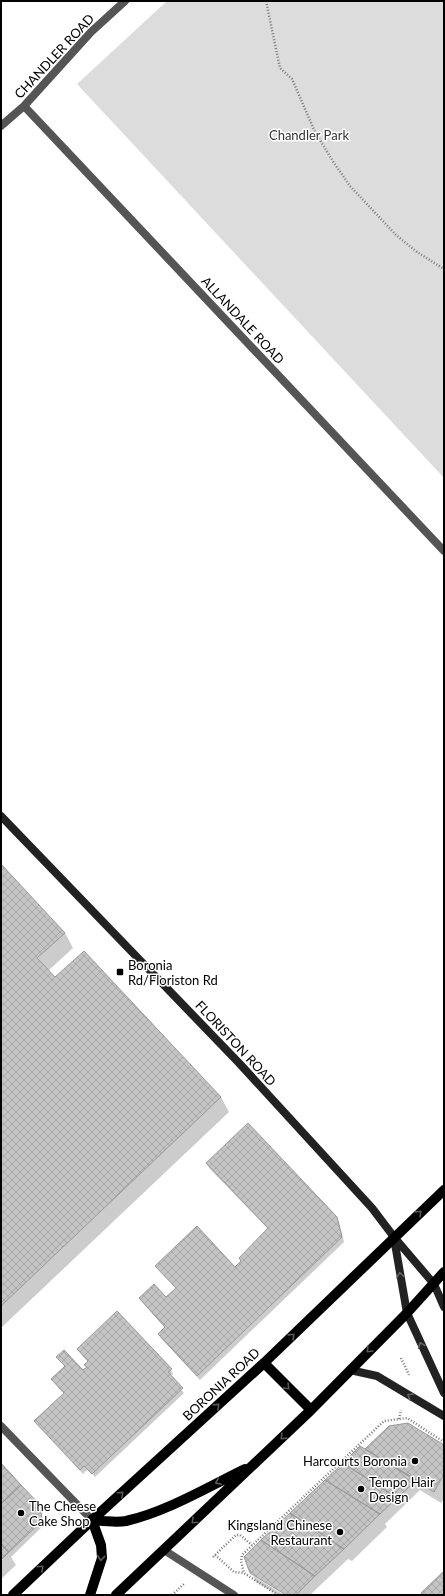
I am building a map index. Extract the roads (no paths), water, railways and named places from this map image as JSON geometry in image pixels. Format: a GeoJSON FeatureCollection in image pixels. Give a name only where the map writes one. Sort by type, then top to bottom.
{"type":"FeatureCollection","features":[{"type":"Feature","properties":{"kind":"main road","name":"FLORISTON ROAD"},"geometry":{"type":"LineString","coordinates":[[1,816],[239,1063],[372,1208],[394,1237],[407,1313],[444,1393]]}},
{"type":"Feature","properties":{"kind":"main road","name":"BORONIA ROAD"},"geometry":{"type":"LineString","coordinates":[[13,1595],[92,1520],[264,1363],[444,1190]]}},
{"type":"Feature","properties":{"kind":"main road"},"geometry":{"type":"LineString","coordinates":[[394,1237],[434,1284],[444,1307]]}},
{"type":"Feature","properties":{"kind":"main road"},"geometry":{"type":"LineString","coordinates":[[116,1595],[311,1410],[407,1313],[444,1272]]}},
{"type":"Feature","properties":{"kind":"main road"},"geometry":{"type":"LineString","coordinates":[[264,1363],[311,1410]]}},
{"type":"Feature","properties":{"kind":"main road"},"geometry":{"type":"LineString","coordinates":[[350,1370],[377,1376],[444,1416]]}},
{"type":"Feature","properties":{"kind":"main road"},"geometry":{"type":"LineString","coordinates":[[90,1595],[102,1558],[101,1545],[92,1520],[124,1521],[143,1516],[253,1466]]}},
{"type":"Feature","properties":{"kind":"street","name":"CHANDLER ROAD"},"geometry":{"type":"LineString","coordinates":[[1,126],[24,106],[91,32],[125,1]]}},
{"type":"Feature","properties":{"kind":"street","name":"ALLANDALE ROAD"},"geometry":{"type":"LineString","coordinates":[[24,106],[444,551]]}},
{"type":"Feature","properties":{"kind":"street"},"geometry":{"type":"LineString","coordinates":[[1,1426],[92,1520]]}},
{"type":"Feature","properties":{"kind":"street"},"geometry":{"type":"LineString","coordinates":[[164,1550],[234,1595]]}},
{"type":"Feature","properties":{"kind":"place","name":"Boronia Rd/Floriston Rd"},"geometry":{"type":"Point","coordinates":[120,972]}},
{"type":"Feature","properties":{"kind":"place","name":"Harcourts Boronia"},"geometry":{"type":"Point","coordinates":[415,1461]}},
{"type":"Feature","properties":{"kind":"place","name":"Tempo Hair Design"},"geometry":{"type":"Point","coordinates":[361,1489]}},
{"type":"Feature","properties":{"kind":"place","name":"The Cheese Cake Shop"},"geometry":{"type":"Point","coordinates":[21,1513]}},
{"type":"Feature","properties":{"kind":"place","name":"Kingsland Chinese Restaurant"},"geometry":{"type":"Point","coordinates":[340,1532]}},
{"type":"Feature","properties":{"kind":"park label","name":"Chandler Park"},"geometry":{"type":"Point","coordinates":[309,135]}}]}
